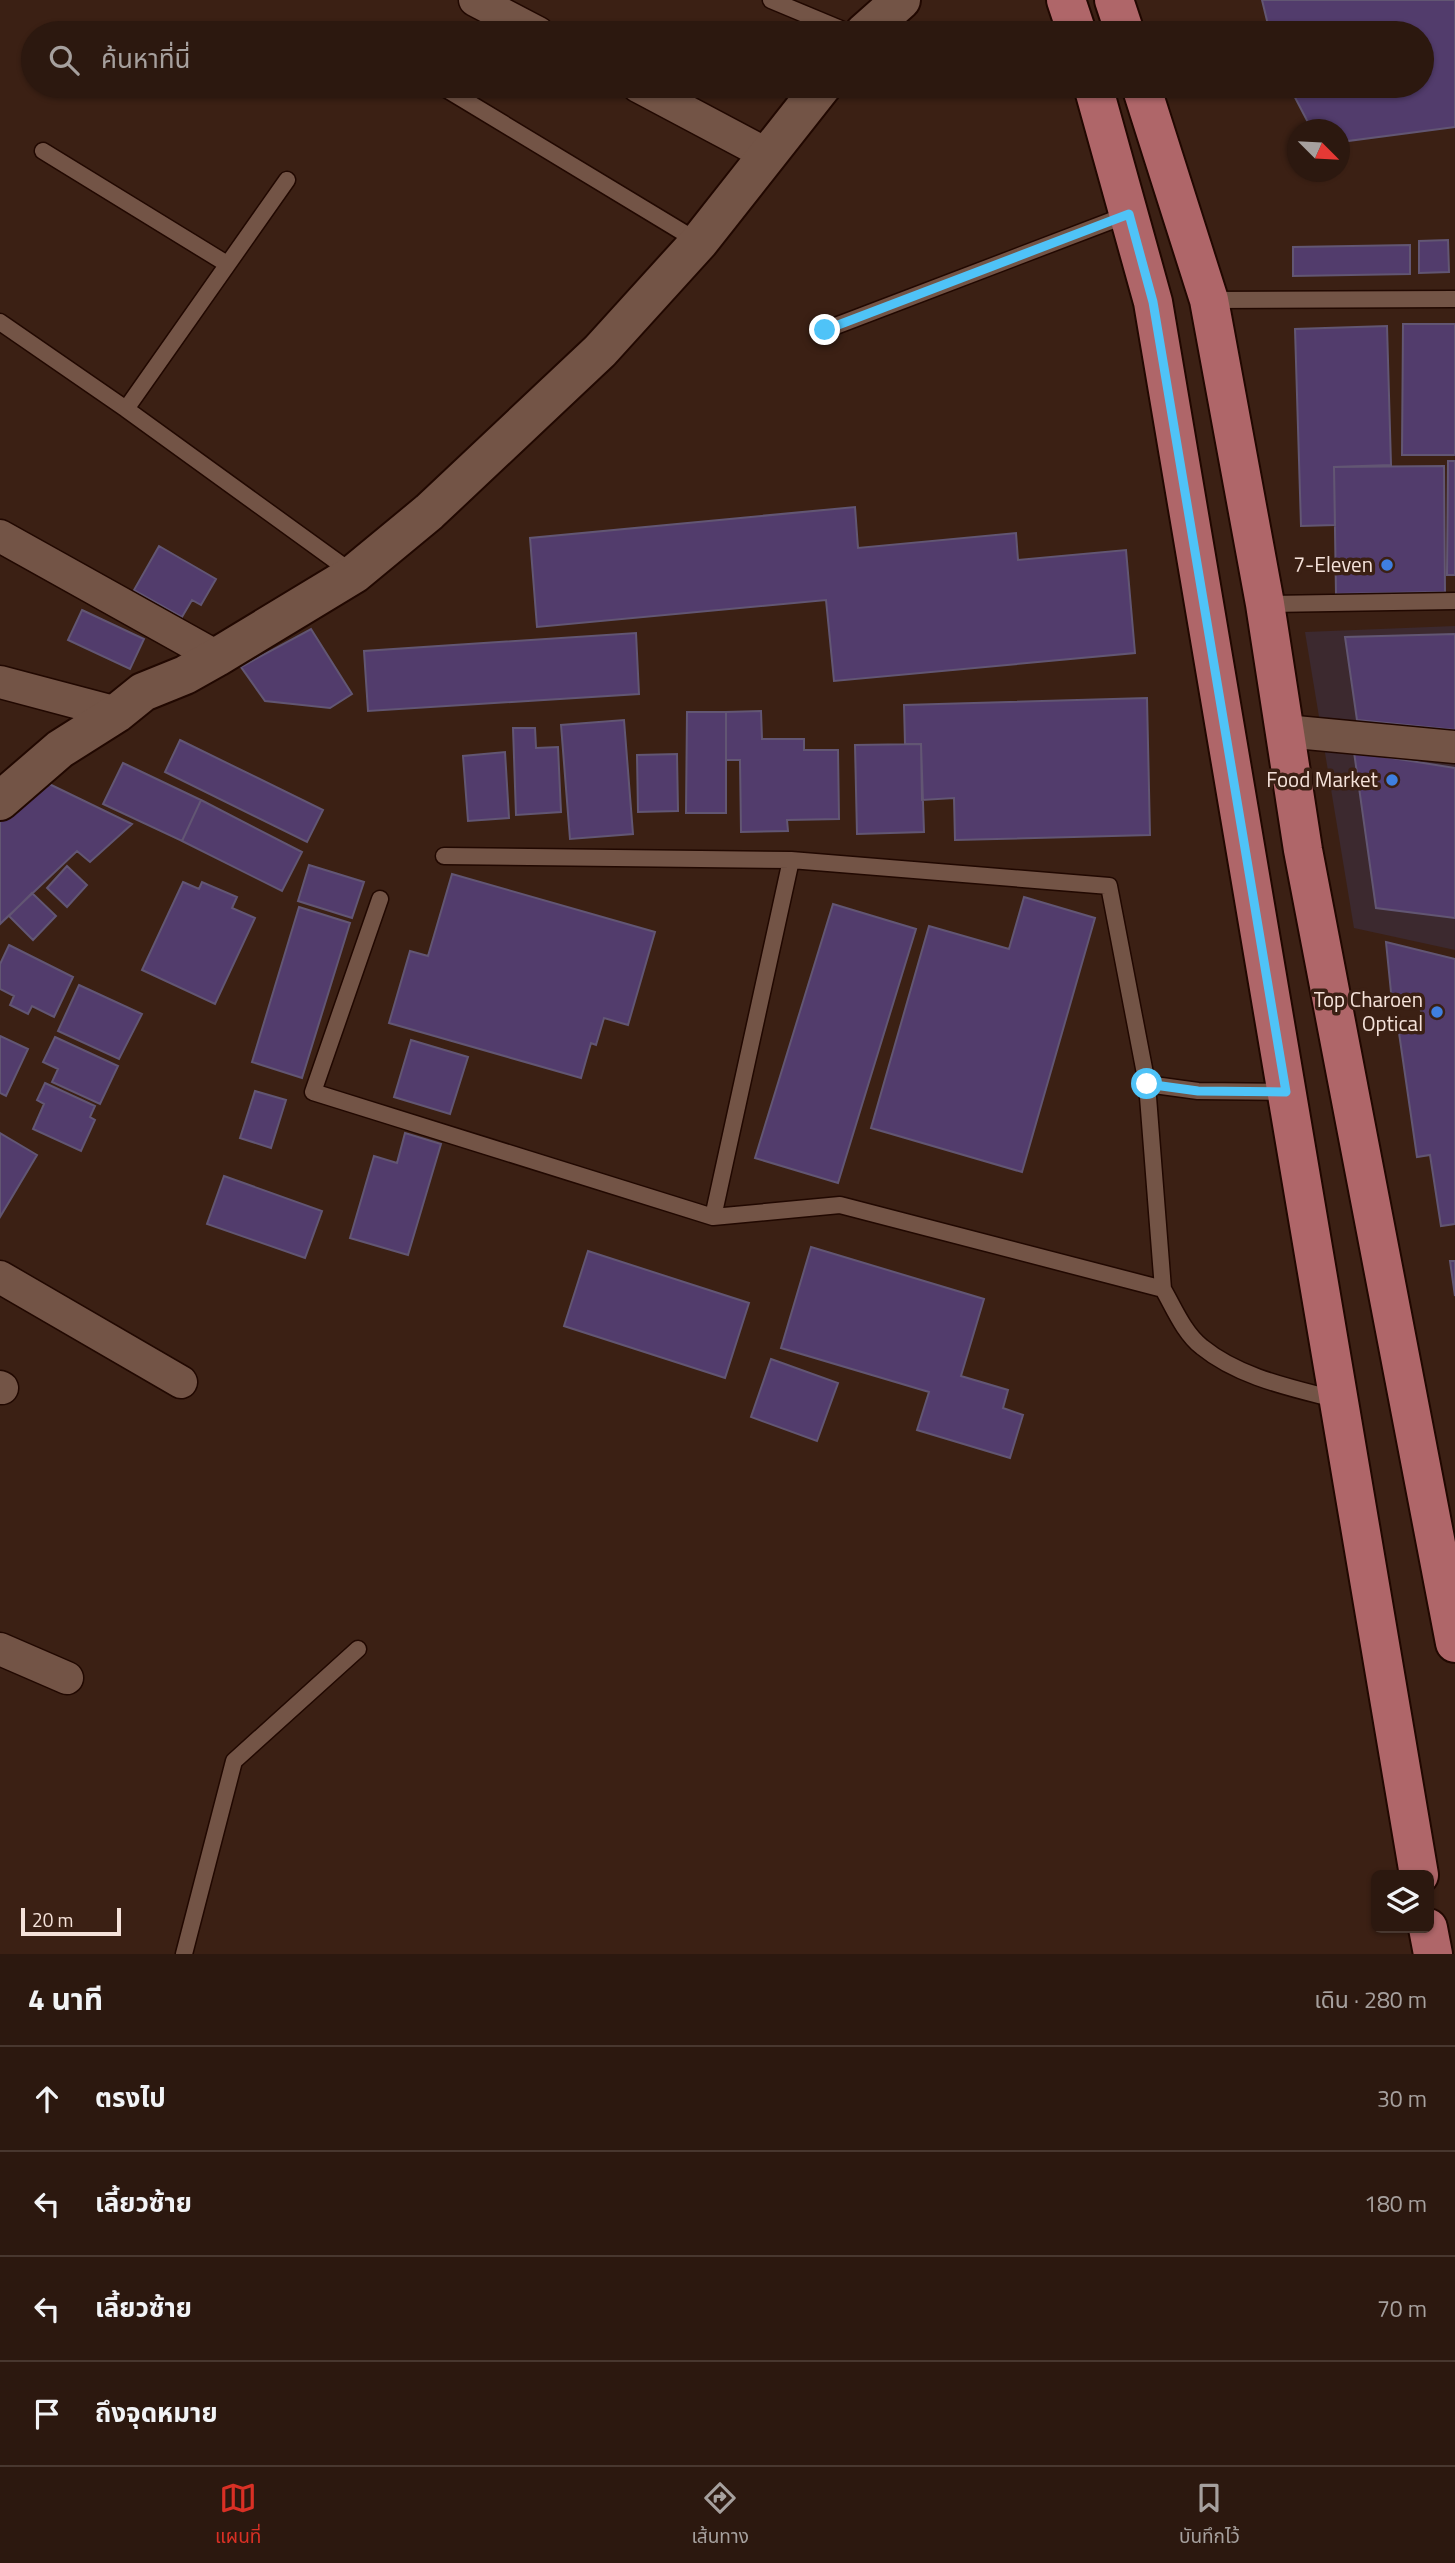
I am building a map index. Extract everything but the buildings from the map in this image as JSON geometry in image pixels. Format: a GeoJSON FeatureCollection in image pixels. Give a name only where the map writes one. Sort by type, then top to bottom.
{"type":"FeatureCollection","features":[{"type":"Feature","properties":{"kind":"main road"},"geometry":{"type":"LineString","coordinates":[[1066,0],[1073,21]]}},
{"type":"Feature","properties":{"kind":"main road"},"geometry":{"type":"LineString","coordinates":[[1114,0],[1121,21]]}},
{"type":"Feature","properties":{"kind":"main road"},"geometry":{"type":"LineString","coordinates":[[1096,98],[1153,302],[1418,1870]]}},
{"type":"Feature","properties":{"kind":"main road"},"geometry":{"type":"LineString","coordinates":[[1145,98],[1209,300],[1265,604],[1303,850],[1455,1643]]}},
{"type":"Feature","properties":{"kind":"main road"},"geometry":{"type":"LineString","coordinates":[[1429,1933],[1433,1954]]}},
{"type":"Feature","properties":{"kind":"street"},"geometry":{"type":"LineString","coordinates":[[475,0],[515,21]]}},
{"type":"Feature","properties":{"kind":"street"},"geometry":{"type":"LineString","coordinates":[[877,21],[901,0]]}},
{"type":"Feature","properties":{"kind":"street"},"geometry":{"type":"LineString","coordinates":[[661,98],[768,155]]}},
{"type":"Feature","properties":{"kind":"street"},"geometry":{"type":"LineString","coordinates":[[0,801],[60,749],[117,713],[143,692],[185,675],[218,657],[354,574],[429,512],[590,360],[699,242],[813,98]]}},
{"type":"Feature","properties":{"kind":"street"},"geometry":{"type":"LineString","coordinates":[[0,537],[218,657]]}},
{"type":"Feature","properties":{"kind":"street"},"geometry":{"type":"LineString","coordinates":[[0,682],[117,713]]}},
{"type":"Feature","properties":{"kind":"street"},"geometry":{"type":"LineString","coordinates":[[1285,731],[1455,747]]}},
{"type":"Feature","properties":{"kind":"street"},"geometry":{"type":"LineString","coordinates":[[0,1277],[181,1382]]}},
{"type":"Feature","properties":{"kind":"street"},"geometry":{"type":"LineString","coordinates":[[0,1649],[67,1678]]}},
{"type":"Feature","properties":{"kind":"lane"},"geometry":{"type":"LineString","coordinates":[[771,0],[821,21]]}},
{"type":"Feature","properties":{"kind":"lane"},"geometry":{"type":"LineString","coordinates":[[461,98],[699,242]]}},
{"type":"Feature","properties":{"kind":"lane"},"geometry":{"type":"LineString","coordinates":[[43,151],[227,264]]}},
{"type":"Feature","properties":{"kind":"lane"},"geometry":{"type":"LineString","coordinates":[[126,409],[287,180]]}},
{"type":"Feature","properties":{"kind":"lane"},"geometry":{"type":"LineString","coordinates":[[825,330],[1129,214]]}},
{"type":"Feature","properties":{"kind":"lane"},"geometry":{"type":"LineString","coordinates":[[1209,300],[1455,299]]}},
{"type":"Feature","properties":{"kind":"lane"},"geometry":{"type":"LineString","coordinates":[[0,322],[126,409],[354,574]]}},
{"type":"Feature","properties":{"kind":"lane"},"geometry":{"type":"LineString","coordinates":[[1265,604],[1455,601]]}},
{"type":"Feature","properties":{"kind":"lane"},"geometry":{"type":"LineString","coordinates":[[444,856],[791,860],[1109,886],[1147,1084],[1163,1289],[1181,1321],[1202,1348],[1262,1379],[1338,1400]]}},
{"type":"Feature","properties":{"kind":"lane"},"geometry":{"type":"LineString","coordinates":[[713,1217],[791,860]]}},
{"type":"Feature","properties":{"kind":"lane"},"geometry":{"type":"LineString","coordinates":[[380,899],[313,1092],[713,1217],[840,1205],[1163,1289]]}},
{"type":"Feature","properties":{"kind":"lane"},"geometry":{"type":"LineString","coordinates":[[1147,1084],[1198,1091],[1286,1092]]}},
{"type":"Feature","properties":{"kind":"lane"},"geometry":{"type":"LineString","coordinates":[[184,1954],[234,1761],[358,1649]]}},
{"type":"Feature","properties":{"kind":"shaded area","name":"Food Market"},"geometry":{"type":"Polygon","coordinates":[[[1455,626],[1455,950],[1354,928],[1305,632],[1455,626]]]}},
{"type":"Feature","properties":{"kind":"place","name":"7-Eleven"},"geometry":{"type":"Point","coordinates":[1387,565]}},
{"type":"Feature","properties":{"kind":"place","name":"Food Market"},"geometry":{"type":"Point","coordinates":[1392,780]}},
{"type":"Feature","properties":{"kind":"place","name":"Top Charoen Optical"},"geometry":{"type":"Point","coordinates":[1437,1012]}},
{"type":"Feature","properties":{"kind":"route"},"geometry":{"type":"LineString","coordinates":[[825,330],[1129,214],[1153,302],[1286,1092],[1198,1091],[1147,1084]]}}]}
